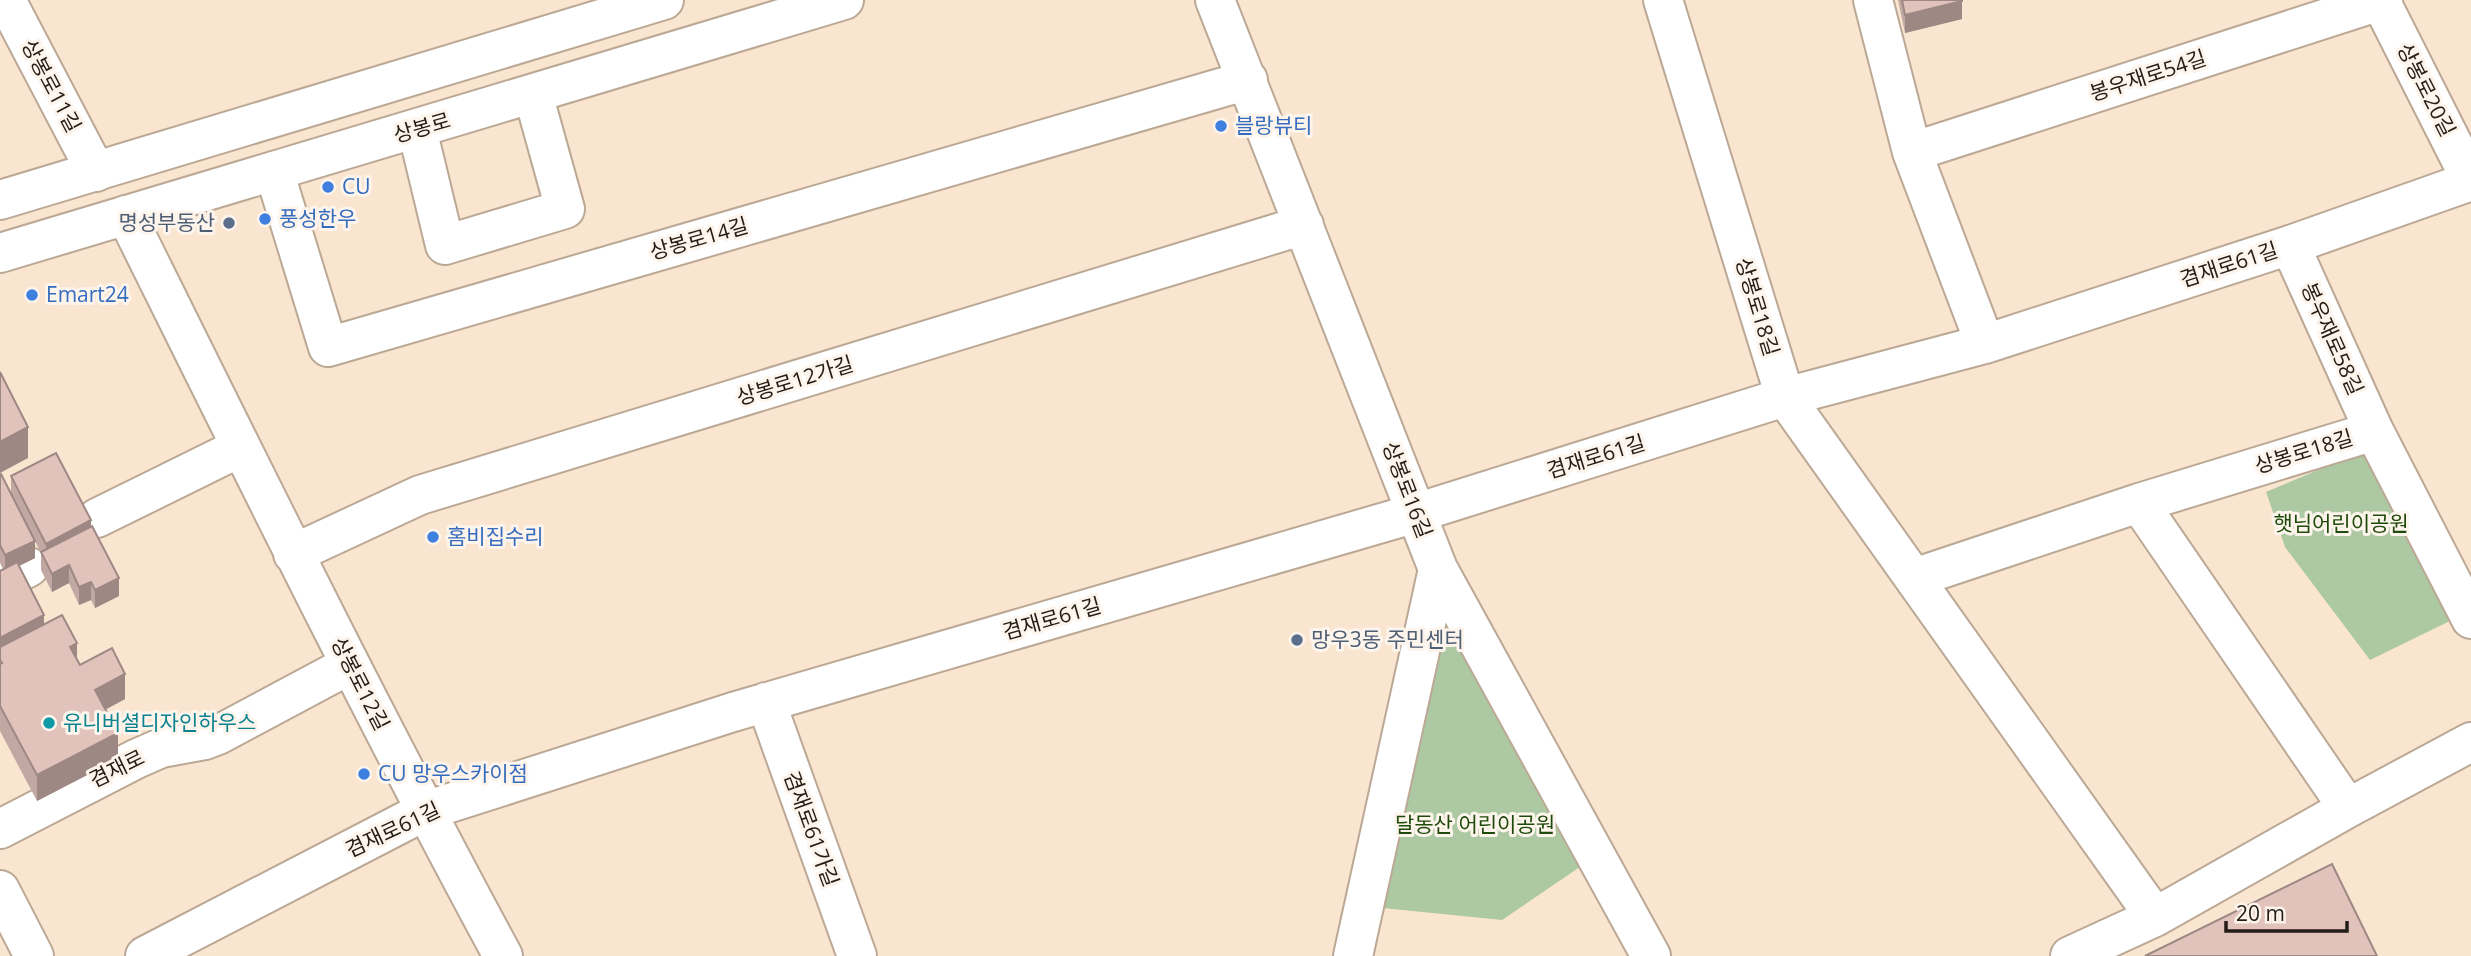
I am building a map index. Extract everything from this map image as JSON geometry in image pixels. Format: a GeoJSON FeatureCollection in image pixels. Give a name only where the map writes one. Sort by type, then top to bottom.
{"type":"FeatureCollection","features":[{"type":"Feature","properties":{"kind":"street","name":"상봉로11길"},"geometry":{"type":"LineString","coordinates":[[6,0],[96,172]]}},
{"type":"Feature","properties":{"kind":"street"},"geometry":{"type":"LineString","coordinates":[[0,200],[664,0]]}},
{"type":"Feature","properties":{"kind":"street","name":"상봉로"},"geometry":{"type":"LineString","coordinates":[[0,253],[844,0]]}},
{"type":"Feature","properties":{"kind":"street","name":"상봉로16길"},"geometry":{"type":"LineString","coordinates":[[1215,0],[1438,569],[1651,956]]}},
{"type":"Feature","properties":{"kind":"street"},"geometry":{"type":"LineString","coordinates":[[1873,0],[1912,152],[1985,344]]}},
{"type":"Feature","properties":{"kind":"street","name":"봉우재로54길"},"geometry":{"type":"LineString","coordinates":[[1912,152],[2381,0]]}},
{"type":"Feature","properties":{"kind":"street","name":"상봉로20길"},"geometry":{"type":"LineString","coordinates":[[2381,0],[2471,181]]}},
{"type":"Feature","properties":{"kind":"street","name":"상봉로18길"},"geometry":{"type":"LineString","coordinates":[[1668,1],[1785,397],[2155,917]]}},
{"type":"Feature","properties":{"kind":"street","name":"상봉로14길"},"geometry":{"type":"LineString","coordinates":[[274,171],[328,347],[1248,80]]}},
{"type":"Feature","properties":{"kind":"street"},"geometry":{"type":"LineString","coordinates":[[417,130],[445,245],[565,208],[533,94]]}},
{"type":"Feature","properties":{"kind":"street","name":"겸재로61길"},"geometry":{"type":"LineString","coordinates":[[145,956],[425,811],[766,702],[1416,513],[1785,397],[1985,344],[2290,245],[2471,181]]}},
{"type":"Feature","properties":{"kind":"street","name":"상봉로12길"},"geometry":{"type":"LineString","coordinates":[[126,215],[349,665],[503,956]]}},
{"type":"Feature","properties":{"kind":"street","name":"상봉로12가길"},"geometry":{"type":"LineString","coordinates":[[293,554],[420,495],[1304,225]]}},
{"type":"Feature","properties":{"kind":"street","name":"봉우재로58길"},"geometry":{"type":"LineString","coordinates":[[2290,245],[2374,431],[2471,619]]}},
{"type":"Feature","properties":{"kind":"street","name":"상봉로18길"},"geometry":{"type":"LineString","coordinates":[[1914,578],[2139,503],[2374,431]]}},
{"type":"Feature","properties":{"kind":"street"},"geometry":{"type":"LineString","coordinates":[[97,518],[240,447]]}},
{"type":"Feature","properties":{"kind":"street"},"geometry":{"type":"LineString","coordinates":[[2139,503],[2348,808]]}},
{"type":"Feature","properties":{"kind":"street"},"geometry":{"type":"LineString","coordinates":[[1353,956],[1438,569]]}},
{"type":"Feature","properties":{"kind":"street","name":"겸재로"},"geometry":{"type":"LineString","coordinates":[[0,829],[136,758],[161,748],[218,735],[349,665]]}},
{"type":"Feature","properties":{"kind":"street","name":"겸재로61가길"},"geometry":{"type":"LineString","coordinates":[[766,702],[857,956]]}},
{"type":"Feature","properties":{"kind":"street"},"geometry":{"type":"LineString","coordinates":[[2070,956],[2155,917],[2471,742]]}},
{"type":"Feature","properties":{"kind":"street"},"geometry":{"type":"LineString","coordinates":[[0,890],[34,956]]}},
{"type":"Feature","properties":{"kind":"green space","name":"햇님어린이공원"},"geometry":{"type":"Polygon","coordinates":[[[2368,449],[2458,617],[2370,660],[2285,547],[2266,492],[2368,449]]]}},
{"type":"Feature","properties":{"kind":"green space","name":"달동산 어린이공원"},"geometry":{"type":"Polygon","coordinates":[[[1438,569],[1596,856],[1502,920],[1363,906],[1438,569]]]}},
{"type":"Feature","properties":{"kind":"building"},"geometry":{"type":"Polygon","coordinates":[[[1902,0],[1962,0],[1962,1],[1905,15],[1902,0]]]}},
{"type":"Feature","properties":{"kind":"building"},"geometry":{"type":"Polygon","coordinates":[[[0,372],[28,427],[0,442],[0,372]]]}},
{"type":"Feature","properties":{"kind":"building"},"geometry":{"type":"Polygon","coordinates":[[[56,453],[91,520],[46,544],[11,476],[56,453]]]}},
{"type":"Feature","properties":{"kind":"building"},"geometry":{"type":"Polygon","coordinates":[[[1,474],[35,541],[5,555],[0,545],[1,474]]]}},
{"type":"Feature","properties":{"kind":"building"},"geometry":{"type":"Polygon","coordinates":[[[92,526],[119,578],[95,590],[91,582],[79,587],[69,565],[52,574],[41,552],[92,526]]]}},
{"type":"Feature","properties":{"kind":"building"},"geometry":{"type":"Polygon","coordinates":[[[17,562],[44,615],[0,638],[0,571],[17,562]]]}},
{"type":"Feature","properties":{"kind":"building","name":"유니버셜디자인하우스"},"geometry":{"type":"Polygon","coordinates":[[[62,615],[77,643],[70,647],[80,665],[112,648],[125,674],[95,690],[118,733],[37,775],[0,706],[0,647],[62,615]]]}},
{"type":"Feature","properties":{"kind":"building"},"geometry":{"type":"Polygon","coordinates":[[[2332,864],[2377,956],[2145,956],[2332,864]]]}},
{"type":"Feature","properties":{"kind":"place","name":"블랑뷰티"},"geometry":{"type":"Point","coordinates":[1221,126]}},
{"type":"Feature","properties":{"kind":"place","name":"CU"},"geometry":{"type":"Point","coordinates":[328,187]}},
{"type":"Feature","properties":{"kind":"place","name":"풍성한우"},"geometry":{"type":"Point","coordinates":[265,219]}},
{"type":"Feature","properties":{"kind":"place","name":"명성부동산"},"geometry":{"type":"Point","coordinates":[229,223]}},
{"type":"Feature","properties":{"kind":"place","name":"Emart24"},"geometry":{"type":"Point","coordinates":[32,295]}},
{"type":"Feature","properties":{"kind":"place","name":"홈비집수리"},"geometry":{"type":"Point","coordinates":[433,537]}},
{"type":"Feature","properties":{"kind":"place","name":"망우3동 주민센터"},"geometry":{"type":"Point","coordinates":[1297,640]}},
{"type":"Feature","properties":{"kind":"place","name":"유니버셜디자인하우스"},"geometry":{"type":"Point","coordinates":[49,723]}},
{"type":"Feature","properties":{"kind":"place","name":"CU 망우스카이점"},"geometry":{"type":"Point","coordinates":[364,774]}}]}
